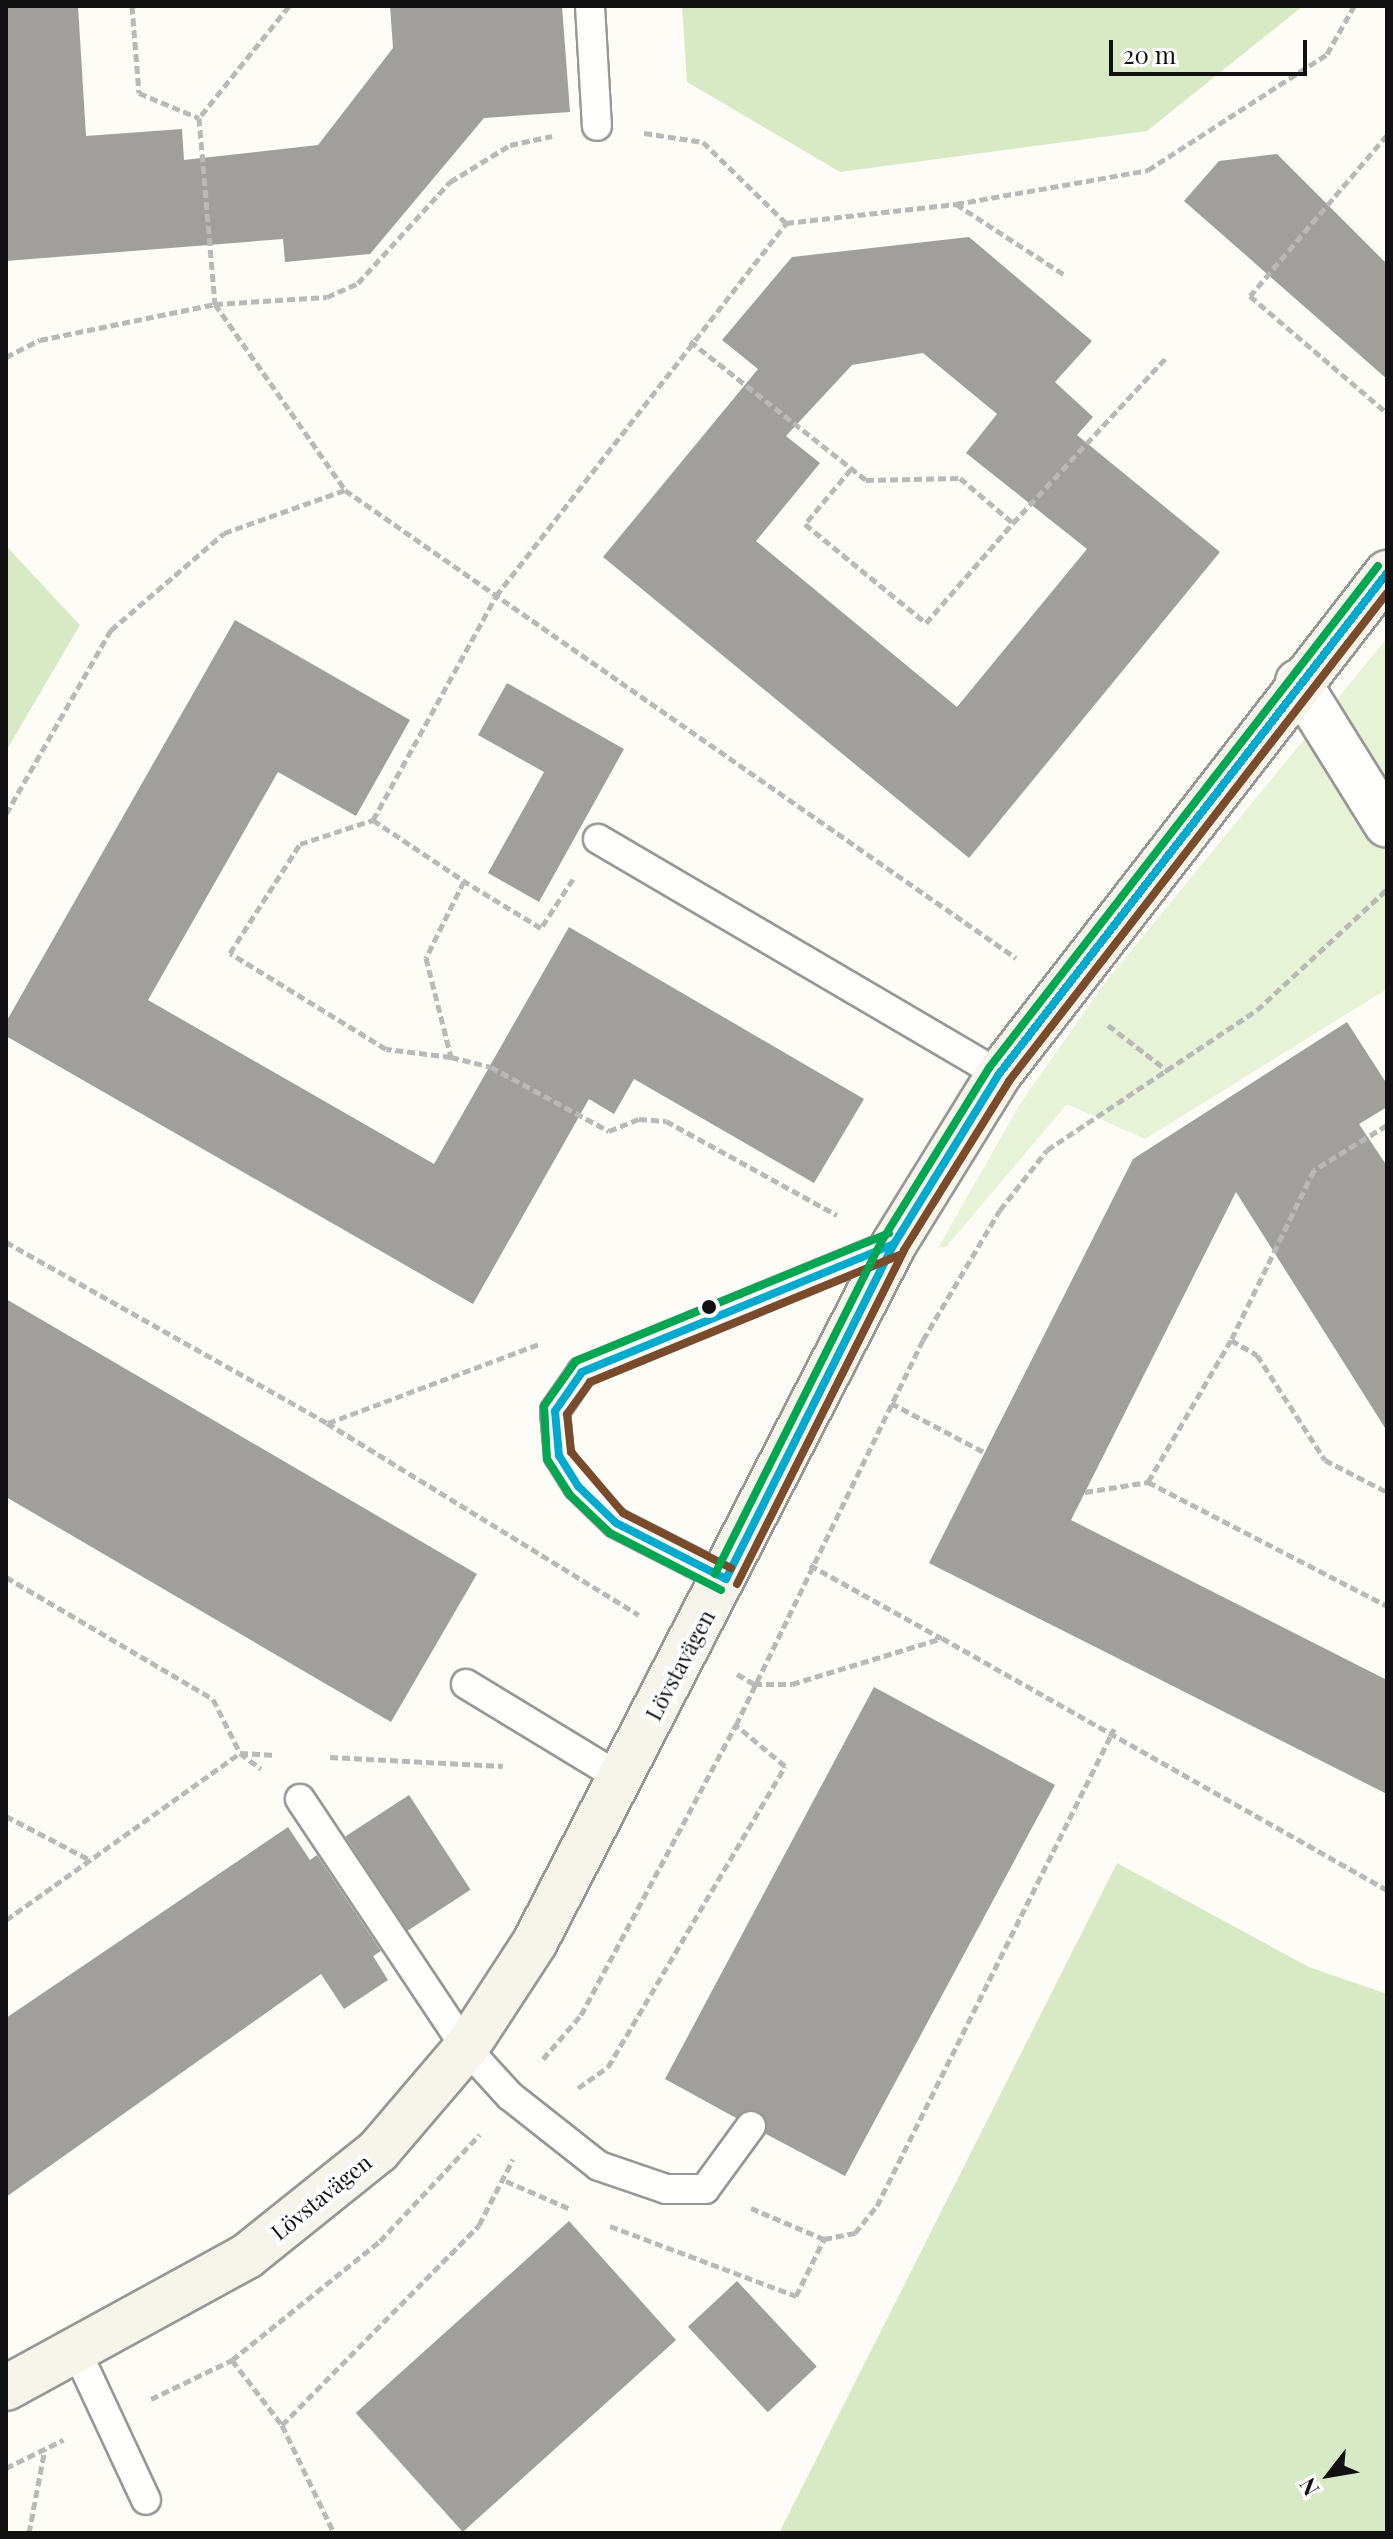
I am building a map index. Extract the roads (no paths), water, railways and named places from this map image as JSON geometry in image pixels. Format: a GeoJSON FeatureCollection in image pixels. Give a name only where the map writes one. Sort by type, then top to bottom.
{"type":"FeatureCollection","features":[{"type":"Feature","properties":{"kind":"street","name":"Lövstavägen"},"geometry":{"type":"LineString","coordinates":[[6,2388],[77,2352],[247,2256],[378,2151],[466,2048],[535,1942],[619,1777],[726,1579],[894,1244],[999,1074],[1298,682],[1387,573]]}},
{"type":"Feature","properties":{"kind":"street"},"geometry":{"type":"LineString","coordinates":[[1298,682],[1387,825]]}},
{"type":"Feature","properties":{"kind":"lane"},"geometry":{"type":"LineString","coordinates":[[590,6],[597,126]]}},
{"type":"Feature","properties":{"kind":"lane"},"geometry":{"type":"LineString","coordinates":[[598,839],[999,1074]]}},
{"type":"Feature","properties":{"kind":"lane"},"geometry":{"type":"LineString","coordinates":[[726,1579],[616,1523],[578,1486],[559,1456],[555,1411],[582,1372],[894,1244]]}},
{"type":"Feature","properties":{"kind":"lane"},"geometry":{"type":"LineString","coordinates":[[466,1684],[619,1777]]}},
{"type":"Feature","properties":{"kind":"lane"},"geometry":{"type":"LineString","coordinates":[[300,1799],[466,2048],[540,2121],[599,2166],[666,2189],[705,2189],[751,2126]]}},
{"type":"Feature","properties":{"kind":"lane"},"geometry":{"type":"LineString","coordinates":[[77,2352],[146,2500]]}}]}
